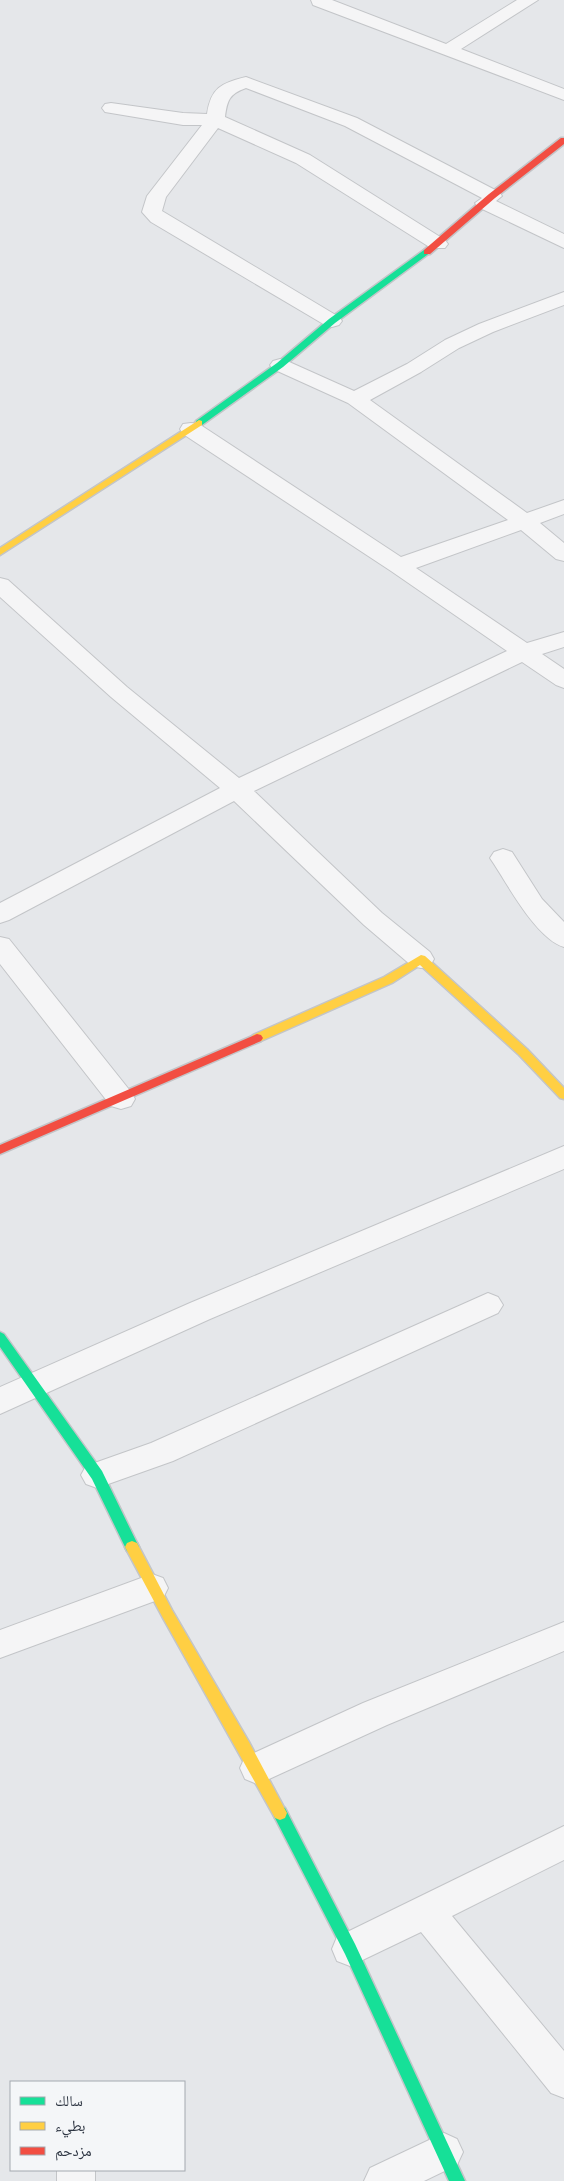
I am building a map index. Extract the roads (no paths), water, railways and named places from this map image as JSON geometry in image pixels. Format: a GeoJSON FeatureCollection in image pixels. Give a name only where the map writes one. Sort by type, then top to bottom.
{"type":"FeatureCollection","features":[{"type":"Feature","properties":{"kind":"street"},"geometry":{"type":"LineString","coordinates":[[448,50],[529,0]]}},
{"type":"Feature","properties":{"kind":"street"},"geometry":{"type":"LineString","coordinates":[[319,1],[564,95]]}},
{"type":"Feature","properties":{"kind":"street"},"geometry":{"type":"LineString","coordinates":[[332,321],[158,218],[152,212],[157,196],[215,120],[218,99],[228,88],[246,82],[351,122],[564,242]]}},
{"type":"Feature","properties":{"kind":"street"},"geometry":{"type":"LineString","coordinates":[[112,108],[183,119],[215,120],[303,159],[438,244]]}},
{"type":"Feature","properties":{"kind":"street"},"geometry":{"type":"LineString","coordinates":[[0,552],[191,429],[280,365],[332,321],[438,244],[488,199],[564,140]]}},
{"type":"Feature","properties":{"kind":"street"},"geometry":{"type":"LineString","coordinates":[[355,400],[414,368],[452,344],[486,328],[538,310],[564,298]]}},
{"type":"Feature","properties":{"kind":"street"},"geometry":{"type":"LineString","coordinates":[[280,365],[355,400],[524,521],[564,554]]}},
{"type":"Feature","properties":{"kind":"street"},"geometry":{"type":"LineString","coordinates":[[191,429],[399,566],[564,680]]}},
{"type":"Feature","properties":{"kind":"street"},"geometry":{"type":"LineString","coordinates":[[399,566],[564,507]]}},
{"type":"Feature","properties":{"kind":"street"},"geometry":{"type":"LineString","coordinates":[[0,585],[119,692],[237,789],[373,919],[422,959],[523,1052],[564,1095]]}},
{"type":"Feature","properties":{"kind":"street"},"geometry":{"type":"LineString","coordinates":[[0,914],[237,789],[524,652],[564,639]]}},
{"type":"Feature","properties":{"kind":"street"},"geometry":{"type":"LineString","coordinates":[[503,858],[533,905],[564,938]]}},
{"type":"Feature","properties":{"kind":"street"},"geometry":{"type":"LineString","coordinates":[[0,946],[121,1099]]}},
{"type":"Feature","properties":{"kind":"street"},"geometry":{"type":"LineString","coordinates":[[0,1150],[121,1099],[388,980],[422,959]]}},
{"type":"Feature","properties":{"kind":"street"},"geometry":{"type":"LineString","coordinates":[[0,1401],[279,1277],[564,1157]]}},
{"type":"Feature","properties":{"kind":"street"},"geometry":{"type":"LineString","coordinates":[[97,1475],[162,1452],[488,1305]]}},
{"type":"Feature","properties":{"kind":"street"},"geometry":{"type":"LineString","coordinates":[[0,1337],[97,1475],[152,1588],[257,1768],[350,1949],[450,2167],[383,2181]]}},
{"type":"Feature","properties":{"kind":"street"},"geometry":{"type":"LineString","coordinates":[[0,1644],[152,1588]]}},
{"type":"Feature","properties":{"kind":"street"},"geometry":{"type":"LineString","coordinates":[[257,1768],[375,1714],[564,1636]]}},
{"type":"Feature","properties":{"kind":"street"},"geometry":{"type":"LineString","coordinates":[[350,1949],[564,1842]]}},
{"type":"Feature","properties":{"kind":"street"},"geometry":{"type":"LineString","coordinates":[[426,1911],[564,2080]]}}]}
